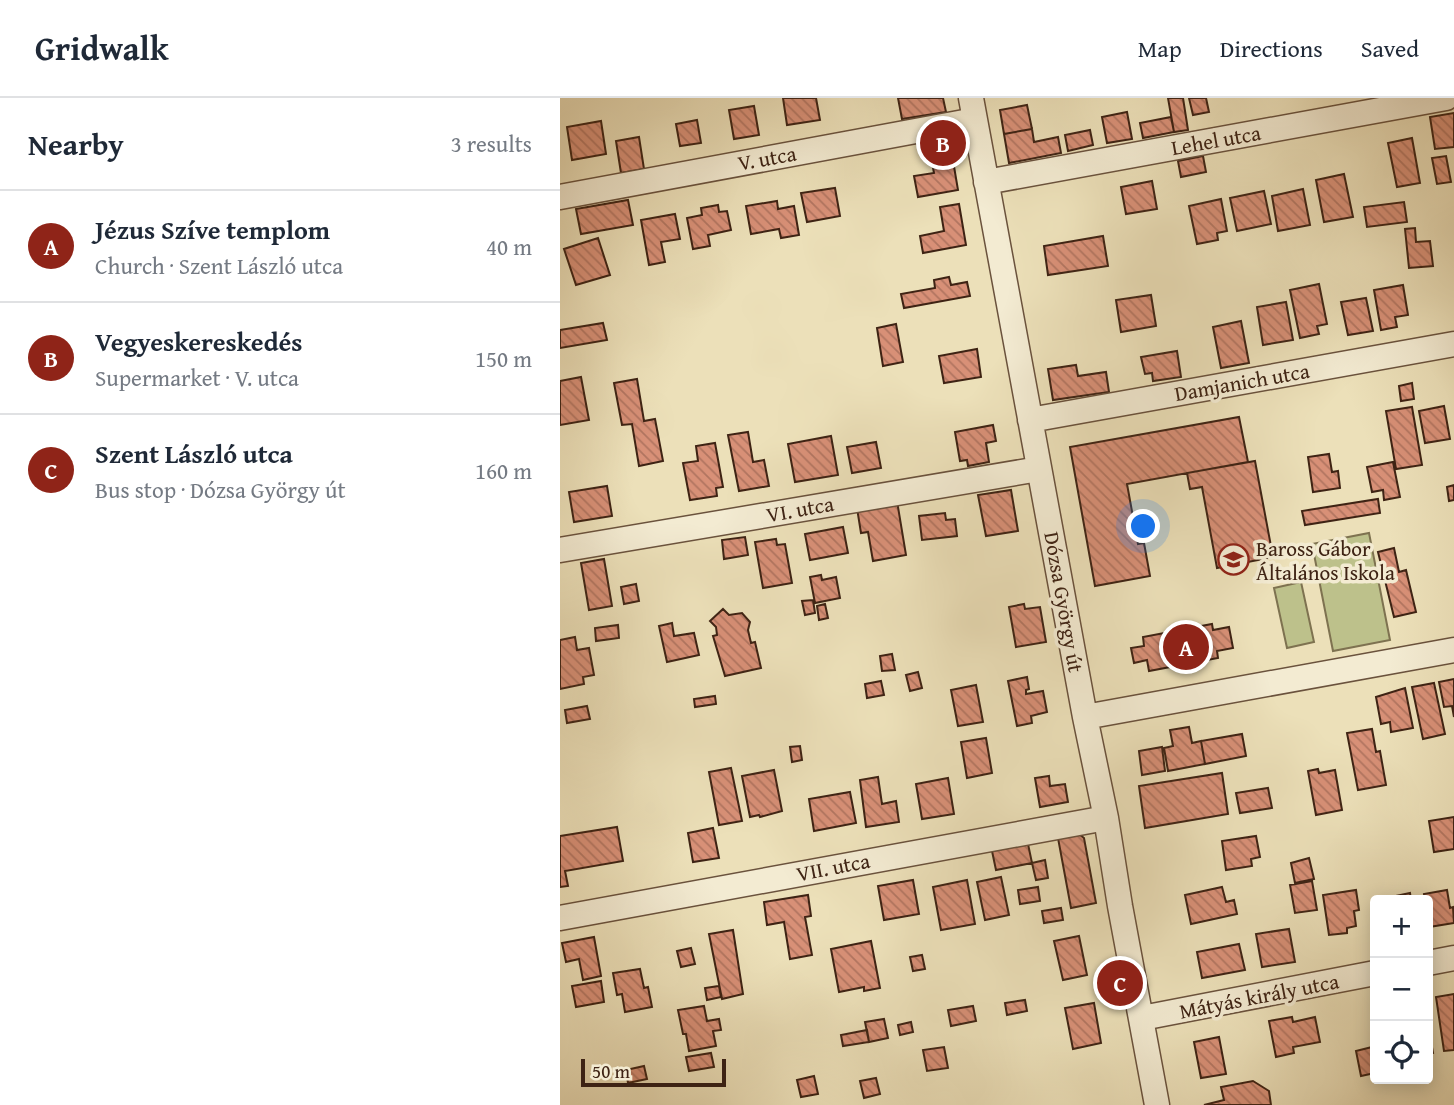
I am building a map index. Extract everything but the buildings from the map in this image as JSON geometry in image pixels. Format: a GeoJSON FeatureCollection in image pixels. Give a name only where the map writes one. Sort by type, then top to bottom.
{"type":"FeatureCollection","features":[{"type":"Feature","properties":{"kind":"street","name":"Lehel utca"},"geometry":{"type":"LineString","coordinates":[[986,183],[1446,98]]}},
{"type":"Feature","properties":{"kind":"street","name":"Dózsa György út"},"geometry":{"type":"LineString","coordinates":[[973,109],[1157,1105]]}},
{"type":"Feature","properties":{"kind":"street","name":"V. utca"},"geometry":{"type":"LineString","coordinates":[[560,197],[973,109]]}},
{"type":"Feature","properties":{"kind":"street","name":"Damjanich utca"},"geometry":{"type":"LineString","coordinates":[[1030,420],[1454,344]]}},
{"type":"Feature","properties":{"kind":"street","name":"VI. utca"},"geometry":{"type":"LineString","coordinates":[[560,550],[1039,469]]}},
{"type":"Feature","properties":{"kind":"street"},"geometry":{"type":"LineString","coordinates":[[1085,717],[1454,650]]}},
{"type":"Feature","properties":{"kind":"street","name":"VII. utca"},"geometry":{"type":"LineString","coordinates":[[560,918],[1106,818]]}},
{"type":"Feature","properties":{"kind":"street"},"geometry":{"type":"LineString","coordinates":[[1433,962],[1454,958]]}},
{"type":"Feature","properties":{"kind":"street","name":"Mátyás király utca"},"geometry":{"type":"LineString","coordinates":[[1142,1018],[1370,974]]}},
{"type":"Feature","properties":{"kind":"green space"},"geometry":{"type":"Polygon","coordinates":[[[1369,533],[1390,640],[1333,651],[1312,544],[1369,533]]]}},
{"type":"Feature","properties":{"kind":"green space"},"geometry":{"type":"Polygon","coordinates":[[[1301,582],[1314,642],[1287,648],[1274,588],[1301,582]]]}},
{"type":"Feature","properties":{"kind":"place","name":"Vegyeskereskedés"},"geometry":{"type":"Point","coordinates":[943,143]}},
{"type":"Feature","properties":{"kind":"place","name":"Baross Gábor Általános Iskola"},"geometry":{"type":"Point","coordinates":[1233,560]}},
{"type":"Feature","properties":{"kind":"place","name":"Jézus Szíve templom"},"geometry":{"type":"Point","coordinates":[1186,647]}},
{"type":"Feature","properties":{"kind":"place","name":"Szent László utca"},"geometry":{"type":"Point","coordinates":[1120,983]}}]}
